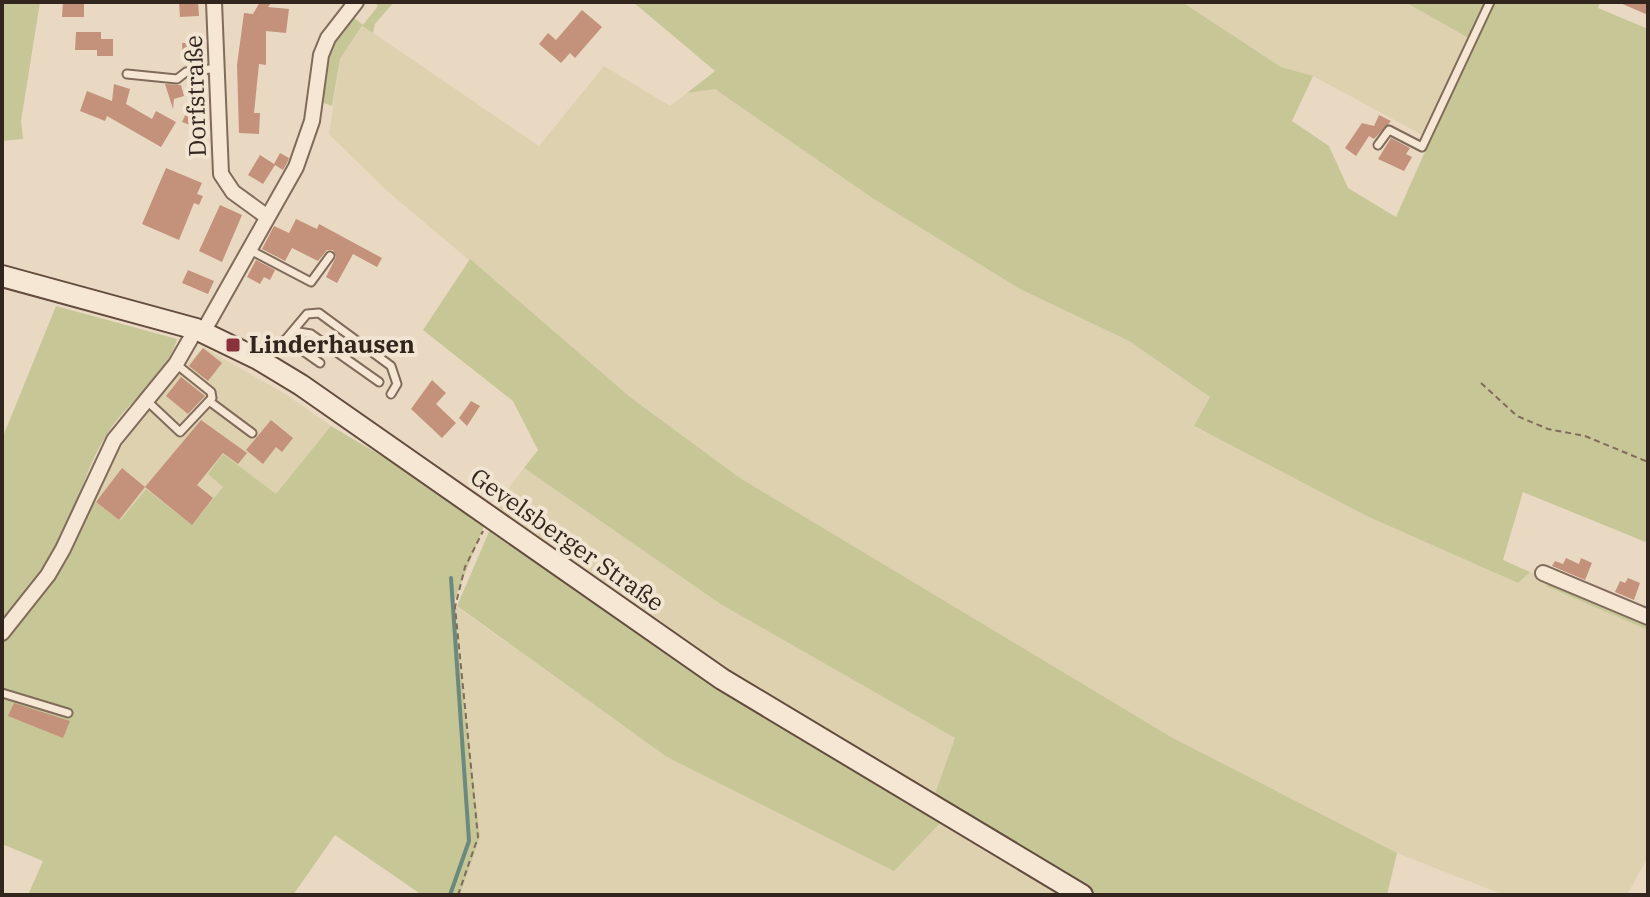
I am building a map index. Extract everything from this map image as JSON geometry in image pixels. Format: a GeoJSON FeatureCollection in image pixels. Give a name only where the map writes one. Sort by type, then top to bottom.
{"type":"FeatureCollection","features":[{"type":"Feature","properties":{"kind":"main road","name":"Gevelsberger Straße"},"geometry":{"type":"LineString","coordinates":[[2,276],[200,330],[258,359],[758,702],[1082,895]]}},
{"type":"Feature","properties":{"kind":"street","name":"Dorfstraße"},"geometry":{"type":"LineString","coordinates":[[214,2],[221,174],[233,192],[266,216]]}},
{"type":"Feature","properties":{"kind":"street"},"geometry":{"type":"LineString","coordinates":[[2,633],[48,575],[77,522],[110,447],[200,330],[248,249],[301,152],[312,121],[321,55],[328,38],[356,2]]}},
{"type":"Feature","properties":{"kind":"street"},"geometry":{"type":"LineString","coordinates":[[1543,573],[1648,617]]}},
{"type":"Feature","properties":{"kind":"lane"},"geometry":{"type":"LineString","coordinates":[[1378,145],[1389,130],[1422,147],[1490,2]]}},
{"type":"Feature","properties":{"kind":"lane"},"geometry":{"type":"LineString","coordinates":[[127,74],[177,79],[186,72],[218,68]]}},
{"type":"Feature","properties":{"kind":"lane"},"geometry":{"type":"LineString","coordinates":[[248,249],[311,282],[330,256]]}},
{"type":"Feature","properties":{"kind":"lane"},"geometry":{"type":"LineString","coordinates":[[258,359],[286,339],[307,314],[319,313],[391,366],[397,384],[391,394]]}},
{"type":"Feature","properties":{"kind":"lane"},"geometry":{"type":"LineString","coordinates":[[293,331],[311,334],[379,382]]}},
{"type":"Feature","properties":{"kind":"lane"},"geometry":{"type":"LineString","coordinates":[[286,339],[320,363]]}},
{"type":"Feature","properties":{"kind":"lane"},"geometry":{"type":"LineString","coordinates":[[146,400],[180,432],[209,401],[211,392],[176,364]]}},
{"type":"Feature","properties":{"kind":"lane"},"geometry":{"type":"LineString","coordinates":[[209,401],[252,433]]}},
{"type":"Feature","properties":{"kind":"lane"},"geometry":{"type":"LineString","coordinates":[[2,693],[68,713]]}},
{"type":"Feature","properties":{"kind":"path"},"geometry":{"type":"LineString","coordinates":[[1481,383],[1517,416],[1548,429],[1585,436],[1648,462]]}},
{"type":"Feature","properties":{"kind":"path"},"geometry":{"type":"LineString","coordinates":[[458,895],[478,837],[455,607],[465,567],[480,535],[493,519]]}},
{"type":"Feature","properties":{"kind":"shaded area"},"geometry":{"type":"Polygon","coordinates":[[[1182,2],[1405,2],[1470,38],[1424,136],[1313,76],[1281,67],[1182,2]]]}},
{"type":"Feature","properties":{"kind":"shaded area"},"geometry":{"type":"Polygon","coordinates":[[[363,26],[539,146],[604,66],[670,106],[687,93],[715,89],[1020,289],[1129,341],[1210,397],[1194,427],[1517,583],[1530,572],[1548,580],[1546,586],[1648,630],[1648,857],[1627,895],[1504,895],[1397,853],[1171,737],[740,478],[630,397],[385,189],[329,134],[340,59],[363,26]]]}},
{"type":"Feature","properties":{"kind":"shaded area"},"geometry":{"type":"Polygon","coordinates":[[[203,347],[287,395],[331,426],[276,495],[223,454],[223,487],[192,526],[146,489],[120,522],[94,501],[102,479],[136,423],[203,347]]]}},
{"type":"Feature","properties":{"kind":"shaded area"},"geometry":{"type":"Polygon","coordinates":[[[524,468],[722,605],[955,738],[933,799],[805,726],[492,510],[524,468]]]}},
{"type":"Feature","properties":{"kind":"shaded area"},"geometry":{"type":"Polygon","coordinates":[[[453,604],[667,757],[894,870],[944,819],[1073,895],[460,895],[480,837],[453,604]]]}},
{"type":"Feature","properties":{"kind":"green space"},"geometry":{"type":"Polygon","coordinates":[[[2,2],[40,2],[21,121],[23,139],[2,141],[2,2]]]}},
{"type":"Feature","properties":{"kind":"green space"},"geometry":{"type":"Polygon","coordinates":[[[375,2],[394,2],[375,24],[373,33],[362,26],[340,59],[332,106],[318,101],[330,44],[353,17],[363,25],[378,6],[375,2]]]}},
{"type":"Feature","properties":{"kind":"green space"},"geometry":{"type":"Polygon","coordinates":[[[633,2],[1182,2],[1281,67],[1313,76],[1292,121],[1329,146],[1348,188],[1396,217],[1474,41],[1405,2],[1600,2],[1598,8],[1648,29],[1648,543],[1523,492],[1503,560],[1530,572],[1518,583],[1367,516],[1194,426],[1210,397],[1129,341],[1020,289],[874,199],[715,89],[687,93],[715,71],[633,2]]]}},
{"type":"Feature","properties":{"kind":"green space"},"geometry":{"type":"Polygon","coordinates":[[[470,259],[630,397],[740,478],[1171,737],[1397,853],[1387,895],[1097,895],[933,799],[955,738],[722,605],[524,468],[538,450],[513,401],[423,330],[470,259]]]}},
{"type":"Feature","properties":{"kind":"green space"},"geometry":{"type":"Polygon","coordinates":[[[56,306],[177,339],[166,363],[113,425],[100,445],[73,512],[86,519],[94,501],[120,521],[146,489],[192,525],[223,487],[208,474],[223,454],[276,494],[331,426],[487,518],[453,604],[480,837],[460,895],[422,895],[335,835],[293,895],[28,895],[43,861],[2,844],[2,439],[56,306]]]}},
{"type":"Feature","properties":{"kind":"green space"},"geometry":{"type":"Polygon","coordinates":[[[492,525],[944,819],[894,871],[667,757],[457,606],[492,525]]]}},
{"type":"Feature","properties":{"kind":"green space"},"geometry":{"type":"Polygon","coordinates":[[[1548,580],[1648,621],[1648,630],[1546,586],[1548,580]]]}},
{"type":"Feature","properties":{"kind":"building"},"geometry":{"type":"Polygon","coordinates":[[[63,2],[84,2],[84,17],[62,17],[63,2]]]}},
{"type":"Feature","properties":{"kind":"building"},"geometry":{"type":"Polygon","coordinates":[[[179,2],[198,2],[199,16],[180,17],[179,2]]]}},
{"type":"Feature","properties":{"kind":"building"},"geometry":{"type":"Polygon","coordinates":[[[260,2],[272,2],[268,7],[289,9],[286,33],[266,31],[266,65],[259,64],[254,113],[260,113],[259,134],[239,133],[237,65],[244,13],[253,14],[260,2]]]}},
{"type":"Feature","properties":{"kind":"building"},"geometry":{"type":"Polygon","coordinates":[[[1618,2],[1648,2],[1648,15],[1618,2]]]}},
{"type":"Feature","properties":{"kind":"building"},"geometry":{"type":"Polygon","coordinates":[[[582,10],[602,27],[575,58],[570,53],[561,63],[539,44],[548,33],[556,40],[582,10]]]}},
{"type":"Feature","properties":{"kind":"building"},"geometry":{"type":"Polygon","coordinates":[[[76,32],[101,32],[101,39],[113,39],[113,56],[97,56],[97,50],[75,50],[76,32]]]}},
{"type":"Feature","properties":{"kind":"building"},"geometry":{"type":"Polygon","coordinates":[[[182,43],[201,43],[202,61],[183,61],[182,43]]]}},
{"type":"Feature","properties":{"kind":"building"},"geometry":{"type":"Polygon","coordinates":[[[114,84],[130,89],[126,104],[152,119],[156,111],[176,122],[161,147],[107,116],[105,121],[80,111],[87,91],[112,101],[114,84]]]}},
{"type":"Feature","properties":{"kind":"building"},"geometry":{"type":"Polygon","coordinates":[[[165,84],[181,85],[184,96],[174,99],[173,109],[165,84]]]}},
{"type":"Feature","properties":{"kind":"building"},"geometry":{"type":"Polygon","coordinates":[[[188,109],[209,118],[204,130],[182,122],[188,109]]]}},
{"type":"Feature","properties":{"kind":"building"},"geometry":{"type":"Polygon","coordinates":[[[1379,115],[1391,121],[1374,139],[1369,136],[1356,156],[1345,148],[1362,123],[1374,126],[1379,115]]]}},
{"type":"Feature","properties":{"kind":"building"},"geometry":{"type":"Polygon","coordinates":[[[1391,138],[1410,148],[1406,154],[1412,157],[1404,171],[1378,159],[1391,138]]]}},
{"type":"Feature","properties":{"kind":"building"},"geometry":{"type":"Polygon","coordinates":[[[280,153],[289,158],[287,163],[283,170],[275,165],[263,184],[248,175],[260,155],[274,164],[280,153]]]}},
{"type":"Feature","properties":{"kind":"building"},"geometry":{"type":"Polygon","coordinates":[[[166,168],[202,183],[197,194],[203,196],[199,205],[194,203],[179,240],[142,224],[166,168]]]}},
{"type":"Feature","properties":{"kind":"building"},"geometry":{"type":"Polygon","coordinates":[[[220,205],[242,215],[222,262],[199,251],[220,205]]]}},
{"type":"Feature","properties":{"kind":"building"},"geometry":{"type":"Polygon","coordinates":[[[296,219],[317,229],[319,224],[382,258],[377,267],[353,254],[337,283],[326,277],[336,257],[333,250],[327,250],[318,261],[292,248],[285,261],[262,249],[274,226],[289,233],[296,219]]]}},
{"type":"Feature","properties":{"kind":"building"},"geometry":{"type":"Polygon","coordinates":[[[256,260],[275,270],[270,280],[264,277],[260,284],[247,277],[256,260]]]}},
{"type":"Feature","properties":{"kind":"building"},"geometry":{"type":"Polygon","coordinates":[[[188,270],[214,281],[208,294],[182,283],[188,270]]]}},
{"type":"Feature","properties":{"kind":"building"},"geometry":{"type":"Polygon","coordinates":[[[203,348],[222,363],[208,381],[189,366],[203,348]]]}},
{"type":"Feature","properties":{"kind":"building"},"geometry":{"type":"Polygon","coordinates":[[[181,377],[205,396],[188,414],[166,396],[181,377]]]}},
{"type":"Feature","properties":{"kind":"building"},"geometry":{"type":"Polygon","coordinates":[[[432,380],[446,393],[436,404],[456,423],[442,438],[411,409],[432,380]]]}},
{"type":"Feature","properties":{"kind":"building"},"geometry":{"type":"Polygon","coordinates":[[[471,401],[480,406],[467,426],[459,418],[471,401]]]}},
{"type":"Feature","properties":{"kind":"building"},"geometry":{"type":"Polygon","coordinates":[[[201,420],[247,453],[238,464],[223,453],[197,485],[213,498],[192,525],[145,487],[201,420]]]}},
{"type":"Feature","properties":{"kind":"building"},"geometry":{"type":"Polygon","coordinates":[[[271,420],[293,438],[282,452],[276,447],[263,464],[246,450],[271,420]]]}},
{"type":"Feature","properties":{"kind":"building"},"geometry":{"type":"Polygon","coordinates":[[[122,468],[145,487],[119,520],[96,502],[122,468]]]}},
{"type":"Feature","properties":{"kind":"building"},"geometry":{"type":"Polygon","coordinates":[[[1566,558],[1579,564],[1581,558],[1592,563],[1585,580],[1552,566],[1555,561],[1563,564],[1566,558]]]}},
{"type":"Feature","properties":{"kind":"building"},"geometry":{"type":"Polygon","coordinates":[[[1628,578],[1640,583],[1634,600],[1615,592],[1620,581],[1625,583],[1628,578]]]}},
{"type":"Feature","properties":{"kind":"building"},"geometry":{"type":"Polygon","coordinates":[[[14,703],[70,721],[63,738],[8,716],[14,703]]]}},
{"type":"Feature","properties":{"kind":"waterway"},"geometry":{"type":"LineString","coordinates":[[450,895],[469,841],[451,578]]}},
{"type":"Feature","properties":{"kind":"place","name":"Linderhausen"},"geometry":{"type":"Point","coordinates":[233,345]}}]}
